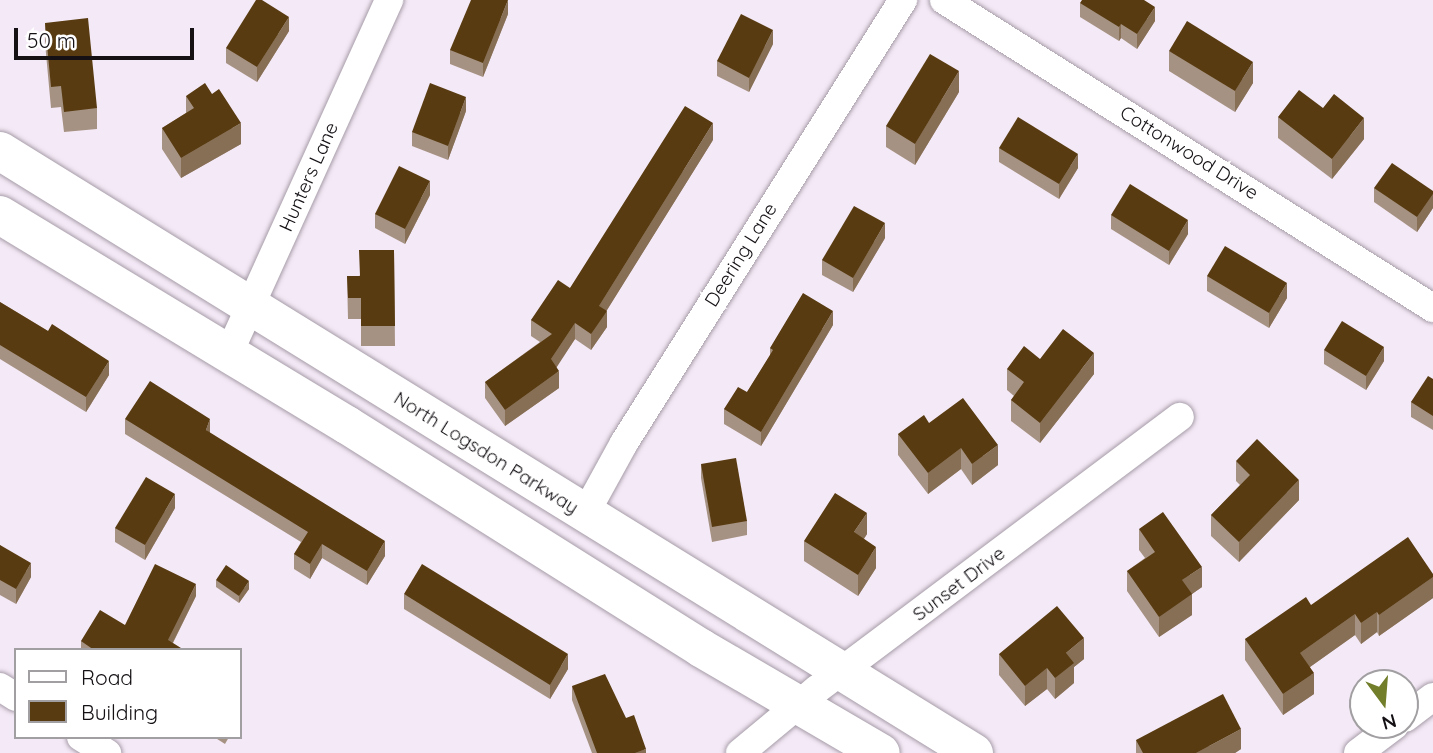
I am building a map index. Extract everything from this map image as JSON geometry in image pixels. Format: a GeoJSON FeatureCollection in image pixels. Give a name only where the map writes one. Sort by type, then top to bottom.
{"type":"FeatureCollection","features":[{"type":"Feature","properties":{"kind":"main road","name":"North Logsdon Parkway"},"geometry":{"type":"LineString","coordinates":[[0,151],[247,308],[974,753]]}},
{"type":"Feature","properties":{"kind":"main road"},"geometry":{"type":"LineString","coordinates":[[0,215],[881,753]]}},
{"type":"Feature","properties":{"kind":"street","name":"Hunters Lane"},"geometry":{"type":"LineString","coordinates":[[229,353],[247,308],[389,0]]}},
{"type":"Feature","properties":{"kind":"street","name":"Deering Lane"},"geometry":{"type":"LineString","coordinates":[[585,514],[631,431],[903,0]]}},
{"type":"Feature","properties":{"kind":"street","name":"Cottonwood Drive"},"geometry":{"type":"LineString","coordinates":[[944,0],[1433,308]]}},
{"type":"Feature","properties":{"kind":"street","name":"Sunset Drive"},"geometry":{"type":"LineString","coordinates":[[740,753],[839,672],[1180,417]]}},
{"type":"Feature","properties":{"kind":"street"},"geometry":{"type":"LineString","coordinates":[[84,739],[107,753]]}},
{"type":"Feature","properties":{"kind":"street"},"geometry":{"type":"LineString","coordinates":[[1358,753],[1376,739]]}},
{"type":"Feature","properties":{"kind":"building"},"geometry":{"type":"Polygon","coordinates":[[[256,0],[262,0],[289,17],[257,67],[226,48],[256,0]]]}},
{"type":"Feature","properties":{"kind":"building"},"geometry":{"type":"Polygon","coordinates":[[[471,0],[508,0],[483,63],[450,50],[471,0]]]}},
{"type":"Feature","properties":{"kind":"building"},"geometry":{"type":"Polygon","coordinates":[[[1082,0],[1144,0],[1155,7],[1137,34],[1121,24],[1119,27],[1080,3],[1082,0]]]}},
{"type":"Feature","properties":{"kind":"building"},"geometry":{"type":"Polygon","coordinates":[[[741,14],[773,30],[749,78],[717,61],[741,14]]]}},
{"type":"Feature","properties":{"kind":"building"},"geometry":{"type":"Polygon","coordinates":[[[88,18],[97,108],[64,112],[61,86],[51,87],[45,23],[88,18]]]}},
{"type":"Feature","properties":{"kind":"building"},"geometry":{"type":"Polygon","coordinates":[[[1187,21],[1253,62],[1235,91],[1169,51],[1187,21]]]}},
{"type":"Feature","properties":{"kind":"building"},"geometry":{"type":"Polygon","coordinates":[[[930,54],[959,71],[915,144],[886,126],[930,54]]]}},
{"type":"Feature","properties":{"kind":"building"},"geometry":{"type":"Polygon","coordinates":[[[205,83],[212,94],[219,89],[241,123],[181,158],[162,128],[194,108],[186,96],[205,83]]]}},
{"type":"Feature","properties":{"kind":"building"},"geometry":{"type":"Polygon","coordinates":[[[430,83],[466,97],[448,146],[412,132],[430,83]]]}},
{"type":"Feature","properties":{"kind":"building"},"geometry":{"type":"Polygon","coordinates":[[[1299,90],[1323,108],[1334,94],[1364,118],[1332,159],[1278,117],[1299,90]]]}},
{"type":"Feature","properties":{"kind":"building"},"geometry":{"type":"Polygon","coordinates":[[[685,106],[713,123],[599,306],[607,311],[591,334],[575,323],[551,359],[559,371],[505,410],[485,382],[552,334],[531,320],[558,280],[570,288],[685,106]]]}},
{"type":"Feature","properties":{"kind":"building"},"geometry":{"type":"Polygon","coordinates":[[[1018,117],[1078,154],[1059,184],[999,148],[1018,117]]]}},
{"type":"Feature","properties":{"kind":"building"},"geometry":{"type":"Polygon","coordinates":[[[1392,163],[1433,191],[1417,217],[1374,188],[1392,163]]]}},
{"type":"Feature","properties":{"kind":"building"},"geometry":{"type":"Polygon","coordinates":[[[399,166],[430,181],[405,229],[375,214],[399,166]]]}},
{"type":"Feature","properties":{"kind":"building"},"geometry":{"type":"Polygon","coordinates":[[[1130,184],[1188,220],[1169,251],[1111,215],[1130,184]]]}},
{"type":"Feature","properties":{"kind":"building"},"geometry":{"type":"Polygon","coordinates":[[[854,206],[885,223],[853,278],[822,260],[854,206]]]}},
{"type":"Feature","properties":{"kind":"building"},"geometry":{"type":"Polygon","coordinates":[[[1225,246],[1287,283],[1269,313],[1207,276],[1225,246]]]}},
{"type":"Feature","properties":{"kind":"building"},"geometry":{"type":"Polygon","coordinates":[[[359,250],[394,250],[395,326],[361,326],[361,298],[348,298],[347,276],[360,276],[359,250]]]}},
{"type":"Feature","properties":{"kind":"building"},"geometry":{"type":"Polygon","coordinates":[[[803,293],[833,311],[761,432],[724,409],[738,387],[747,392],[803,293]]]}},
{"type":"Feature","properties":{"kind":"building"},"geometry":{"type":"Polygon","coordinates":[[[0,302],[48,331],[52,324],[109,361],[86,397],[0,345],[0,302]]]}},
{"type":"Feature","properties":{"kind":"building"},"geometry":{"type":"Polygon","coordinates":[[[1342,321],[1384,347],[1366,376],[1324,350],[1342,321]]]}},
{"type":"Feature","properties":{"kind":"building"},"geometry":{"type":"Polygon","coordinates":[[[1063,329],[1094,353],[1040,423],[1011,400],[1024,382],[1007,369],[1024,346],[1040,359],[1063,329]]]}},
{"type":"Feature","properties":{"kind":"building"},"geometry":{"type":"Polygon","coordinates":[[[1428,376],[1433,379],[1433,416],[1411,402],[1428,376]]]}},
{"type":"Feature","properties":{"kind":"building"},"geometry":{"type":"Polygon","coordinates":[[[150,381],[210,419],[206,430],[385,541],[367,571],[322,544],[310,564],[294,554],[308,532],[125,419],[150,381]]]}},
{"type":"Feature","properties":{"kind":"building"},"geometry":{"type":"Polygon","coordinates":[[[963,398],[998,445],[972,464],[961,448],[928,473],[898,434],[924,415],[929,423],[963,398]]]}},
{"type":"Feature","properties":{"kind":"building"},"geometry":{"type":"Polygon","coordinates":[[[1257,439],[1299,480],[1239,542],[1211,515],[1250,475],[1236,461],[1257,439]]]}},
{"type":"Feature","properties":{"kind":"building"},"geometry":{"type":"Polygon","coordinates":[[[736,458],[747,521],[712,527],[701,464],[736,458]]]}},
{"type":"Feature","properties":{"kind":"building"},"geometry":{"type":"Polygon","coordinates":[[[146,477],[175,494],[145,545],[115,528],[146,477]]]}},
{"type":"Feature","properties":{"kind":"building"},"geometry":{"type":"Polygon","coordinates":[[[835,493],[867,513],[854,532],[876,547],[858,575],[804,541],[835,493]]]}},
{"type":"Feature","properties":{"kind":"building"},"geometry":{"type":"Polygon","coordinates":[[[1163,512],[1202,567],[1182,580],[1192,594],[1159,617],[1127,571],[1155,552],[1139,529],[1163,512]]]}},
{"type":"Feature","properties":{"kind":"building"},"geometry":{"type":"Polygon","coordinates":[[[1408,537],[1433,577],[1379,615],[1377,612],[1361,623],[1355,614],[1300,653],[1314,673],[1283,694],[1245,639],[1306,597],[1311,605],[1408,537]]]}},
{"type":"Feature","properties":{"kind":"building"},"geometry":{"type":"Polygon","coordinates":[[[0,545],[31,563],[16,589],[0,580],[0,545]]]}},
{"type":"Feature","properties":{"kind":"building"},"geometry":{"type":"Polygon","coordinates":[[[155,564],[196,584],[168,640],[181,648],[91,648],[81,641],[100,610],[125,625],[155,564]]]}},
{"type":"Feature","properties":{"kind":"building"},"geometry":{"type":"Polygon","coordinates":[[[422,564],[568,654],[550,685],[404,594],[422,564]]]}},
{"type":"Feature","properties":{"kind":"building"},"geometry":{"type":"Polygon","coordinates":[[[226,565],[249,581],[239,596],[216,580],[226,565]]]}},
{"type":"Feature","properties":{"kind":"building"},"geometry":{"type":"Polygon","coordinates":[[[1057,606],[1084,638],[1066,653],[1074,663],[1055,678],[1047,668],[1025,686],[999,654],[1057,606]]]}},
{"type":"Feature","properties":{"kind":"building"},"geometry":{"type":"Polygon","coordinates":[[[605,674],[626,718],[634,715],[646,749],[635,753],[597,753],[572,686],[605,674]]]}},
{"type":"Feature","properties":{"kind":"building"},"geometry":{"type":"Polygon","coordinates":[[[1223,694],[1241,729],[1196,753],[1143,753],[1136,740],[1223,694]]]}}]}
